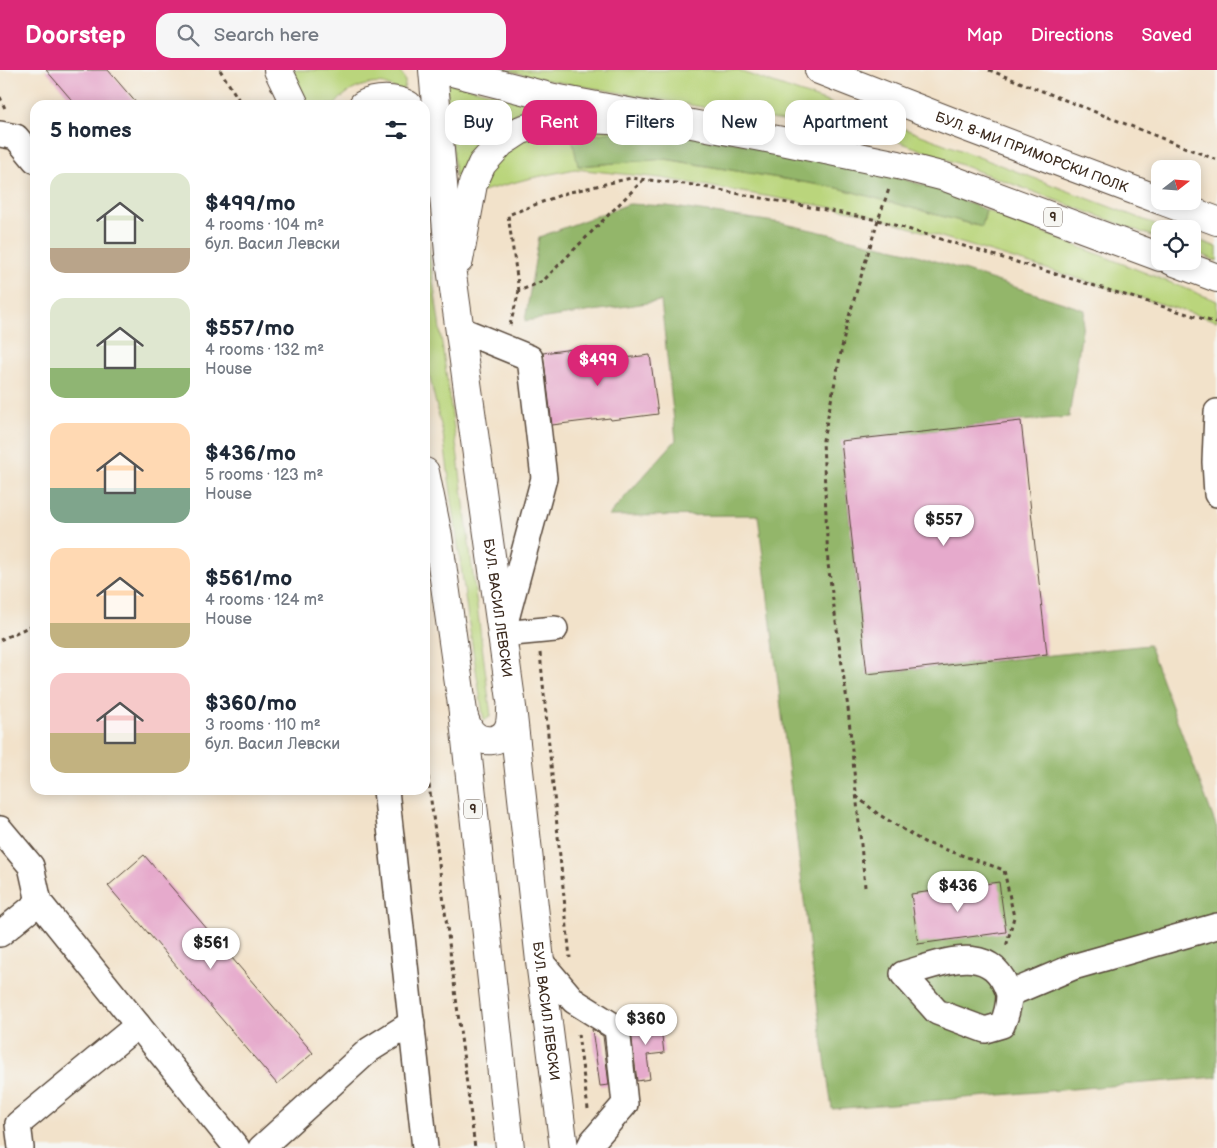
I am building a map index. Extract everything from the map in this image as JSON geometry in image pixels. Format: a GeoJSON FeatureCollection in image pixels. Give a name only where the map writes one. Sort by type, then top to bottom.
{"type":"FeatureCollection","features":[{"type":"Feature","properties":{"kind":"main road"},"geometry":{"type":"LineString","coordinates":[[278,70],[293,100]]}},
{"type":"Feature","properties":{"kind":"main road","name":"БУЛ. ВАСИЛ ЛЕВСКИ"},"geometry":{"type":"LineString","coordinates":[[433,70],[449,253],[512,707],[540,961],[564,1148]]}},
{"type":"Feature","properties":{"kind":"main road"},"geometry":{"type":"LineString","coordinates":[[444,70],[554,98],[607,108]]}},
{"type":"Feature","properties":{"kind":"main road","name":"БУЛ. 8-МИ ПРИМОРСКИ ПОЛК"},"geometry":{"type":"LineString","coordinates":[[819,70],[1151,197]]}},
{"type":"Feature","properties":{"kind":"main road"},"geometry":{"type":"LineString","coordinates":[[381,100],[398,100]]}},
{"type":"Feature","properties":{"kind":"main road","name":"9"},"geometry":{"type":"LineString","coordinates":[[454,291],[473,184],[482,164],[502,143],[521,130],[562,118],[607,120]]}},
{"type":"Feature","properties":{"kind":"main road","name":"9"},"geometry":{"type":"LineString","coordinates":[[693,125],[777,140],[898,165],[945,177],[1151,254]]}},
{"type":"Feature","properties":{"kind":"main road"},"geometry":{"type":"LineString","coordinates":[[430,168],[449,253]]}},
{"type":"Feature","properties":{"kind":"main road","name":"БУЛ. 8-МИ ПРИМОРСКИ ПОЛК"},"geometry":{"type":"LineString","coordinates":[[1186,210],[1217,222]]}},
{"type":"Feature","properties":{"kind":"main road"},"geometry":{"type":"LineString","coordinates":[[1196,270],[1217,278]]}},
{"type":"Feature","properties":{"kind":"main road","name":"9"},"geometry":{"type":"LineString","coordinates":[[430,497],[438,536],[463,712],[510,1148]]}},
{"type":"Feature","properties":{"kind":"main road"},"geometry":{"type":"LineString","coordinates":[[463,712],[471,732],[487,741],[500,738],[505,734],[510,722],[512,707]]}},
{"type":"Feature","properties":{"kind":"lane"},"geometry":{"type":"LineString","coordinates":[[0,134],[16,137],[30,154]]}},
{"type":"Feature","properties":{"kind":"lane"},"geometry":{"type":"LineString","coordinates":[[459,329],[530,358],[544,478],[502,634],[547,630]]}},
{"type":"Feature","properties":{"kind":"lane"},"geometry":{"type":"LineString","coordinates":[[1217,412],[1215,462],[1217,494]]}},
{"type":"Feature","properties":{"kind":"lane"},"geometry":{"type":"LineString","coordinates":[[387,795],[425,1148]]}},
{"type":"Feature","properties":{"kind":"lane"},"geometry":{"type":"LineString","coordinates":[[0,829],[31,866],[39,902],[237,1148]]}},
{"type":"Feature","properties":{"kind":"lane"},"geometry":{"type":"LineString","coordinates":[[0,934],[39,902]]}},
{"type":"Feature","properties":{"kind":"lane"},"geometry":{"type":"LineString","coordinates":[[1004,983],[1073,967],[1217,926]]}},
{"type":"Feature","properties":{"kind":"lane"},"geometry":{"type":"LineString","coordinates":[[540,961],[574,1000],[617,1028],[626,1104],[590,1145]]}},
{"type":"Feature","properties":{"kind":"lane"},"geometry":{"type":"LineString","coordinates":[[260,1148],[369,1050],[412,1023]]}},
{"type":"Feature","properties":{"kind":"lane"},"geometry":{"type":"LineString","coordinates":[[21,1148],[18,1124],[138,1025]]}},
{"type":"Feature","properties":{"kind":"path"},"geometry":{"type":"LineString","coordinates":[[220,70],[239,100]]}},
{"type":"Feature","properties":{"kind":"path"},"geometry":{"type":"LineString","coordinates":[[989,70],[1217,160]]}},
{"type":"Feature","properties":{"kind":"path"},"geometry":{"type":"LineString","coordinates":[[865,887],[848,708],[828,564],[823,440],[847,323],[878,220],[898,165]]}},
{"type":"Feature","properties":{"kind":"path"},"geometry":{"type":"LineString","coordinates":[[504,347],[519,291],[508,215],[566,193],[631,178],[693,185],[878,220],[1217,323]]}},
{"type":"Feature","properties":{"kind":"path"},"geometry":{"type":"LineString","coordinates":[[519,291],[542,281],[644,179]]}},
{"type":"Feature","properties":{"kind":"path"},"geometry":{"type":"LineString","coordinates":[[0,640],[30,626]]}},
{"type":"Feature","properties":{"kind":"path"},"geometry":{"type":"LineString","coordinates":[[547,630],[571,962]]}},
{"type":"Feature","properties":{"kind":"path"},"geometry":{"type":"LineString","coordinates":[[430,792],[476,1148]]}},
{"type":"Feature","properties":{"kind":"path"},"geometry":{"type":"LineString","coordinates":[[856,796],[878,814],[924,842],[1004,870],[1014,917],[1004,983]]}},
{"type":"Feature","properties":{"kind":"path"},"geometry":{"type":"LineString","coordinates":[[574,1000],[590,1145]]}},
{"type":"Feature","properties":{"kind":"green space"},"geometry":{"type":"Polygon","coordinates":[[[287,70],[396,70],[405,82],[402,91],[377,83],[356,88],[339,100],[303,100],[287,70]]]}},
{"type":"Feature","properties":{"kind":"green space"},"geometry":{"type":"Polygon","coordinates":[[[505,70],[736,70],[822,100],[785,100],[785,121],[775,120],[775,100],[703,100],[703,107],[693,105],[693,100],[662,100],[547,80],[505,70]]]}},
{"type":"Feature","properties":{"kind":"green space"},"geometry":{"type":"Polygon","coordinates":[[[446,82],[522,101],[522,110],[512,116],[512,100],[448,100],[446,82]]]}},
{"type":"Feature","properties":{"kind":"green space"},"geometry":{"type":"Polygon","coordinates":[[[597,129],[607,130],[607,144],[578,166],[664,159],[838,188],[982,227],[986,210],[1217,301],[1217,321],[863,213],[661,178],[575,169],[479,192],[488,167],[522,142],[522,145],[597,145],[597,129]]]}},
{"type":"Feature","properties":{"kind":"green space"},"geometry":{"type":"Polygon","coordinates":[[[906,129],[1151,223],[1151,236],[906,144],[906,129]]]}},
{"type":"Feature","properties":{"kind":"green space"},"geometry":{"type":"Polygon","coordinates":[[[607,133],[607,145],[693,145],[693,136],[703,137],[703,145],[753,145],[850,163],[933,188],[986,210],[982,227],[838,188],[666,159],[578,166],[574,145],[597,145],[597,134],[607,133]]]}},
{"type":"Feature","properties":{"kind":"green space"},"geometry":{"type":"Polygon","coordinates":[[[452,145],[481,145],[465,163],[456,184],[452,145]]]}},
{"type":"Feature","properties":{"kind":"green space"},"geometry":{"type":"Polygon","coordinates":[[[629,204],[667,206],[781,223],[908,252],[1085,310],[1069,417],[841,441],[867,674],[1149,645],[1217,828],[1217,1077],[832,1109],[812,967],[758,515],[608,516],[676,440],[661,301],[525,321],[539,237],[629,204]]]}},
{"type":"Feature","properties":{"kind":"green space"},"geometry":{"type":"Polygon","coordinates":[[[1201,241],[1217,247],[1217,261],[1201,254],[1201,241]]]}},
{"type":"Feature","properties":{"kind":"green space"},"geometry":{"type":"Polygon","coordinates":[[[430,259],[458,457],[491,716],[484,721],[468,618],[443,434],[430,378],[430,259]]]}},
{"type":"Feature","properties":{"kind":"building"},"geometry":{"type":"Polygon","coordinates":[[[46,70],[108,70],[134,100],[72,100],[46,70]]]}},
{"type":"Feature","properties":{"kind":"building"},"geometry":{"type":"Polygon","coordinates":[[[588,347],[590,362],[650,355],[658,414],[552,425],[543,353],[588,347]]]}},
{"type":"Feature","properties":{"kind":"building"},"geometry":{"type":"Polygon","coordinates":[[[1021,421],[1047,654],[867,674],[841,441],[1021,421]]]}},
{"type":"Feature","properties":{"kind":"building"},"geometry":{"type":"Polygon","coordinates":[[[144,855],[313,1053],[277,1084],[108,886],[144,855]]]}},
{"type":"Feature","properties":{"kind":"building"},"geometry":{"type":"Polygon","coordinates":[[[999,882],[1006,932],[918,944],[911,894],[999,882]]]}},
{"type":"Feature","properties":{"kind":"building"},"geometry":{"type":"Polygon","coordinates":[[[660,1020],[664,1053],[647,1055],[650,1079],[637,1081],[630,1024],[660,1020]]]}},
{"type":"Feature","properties":{"kind":"building"},"geometry":{"type":"Polygon","coordinates":[[[592,1029],[603,1036],[609,1085],[600,1086],[592,1029]]]}}]}
